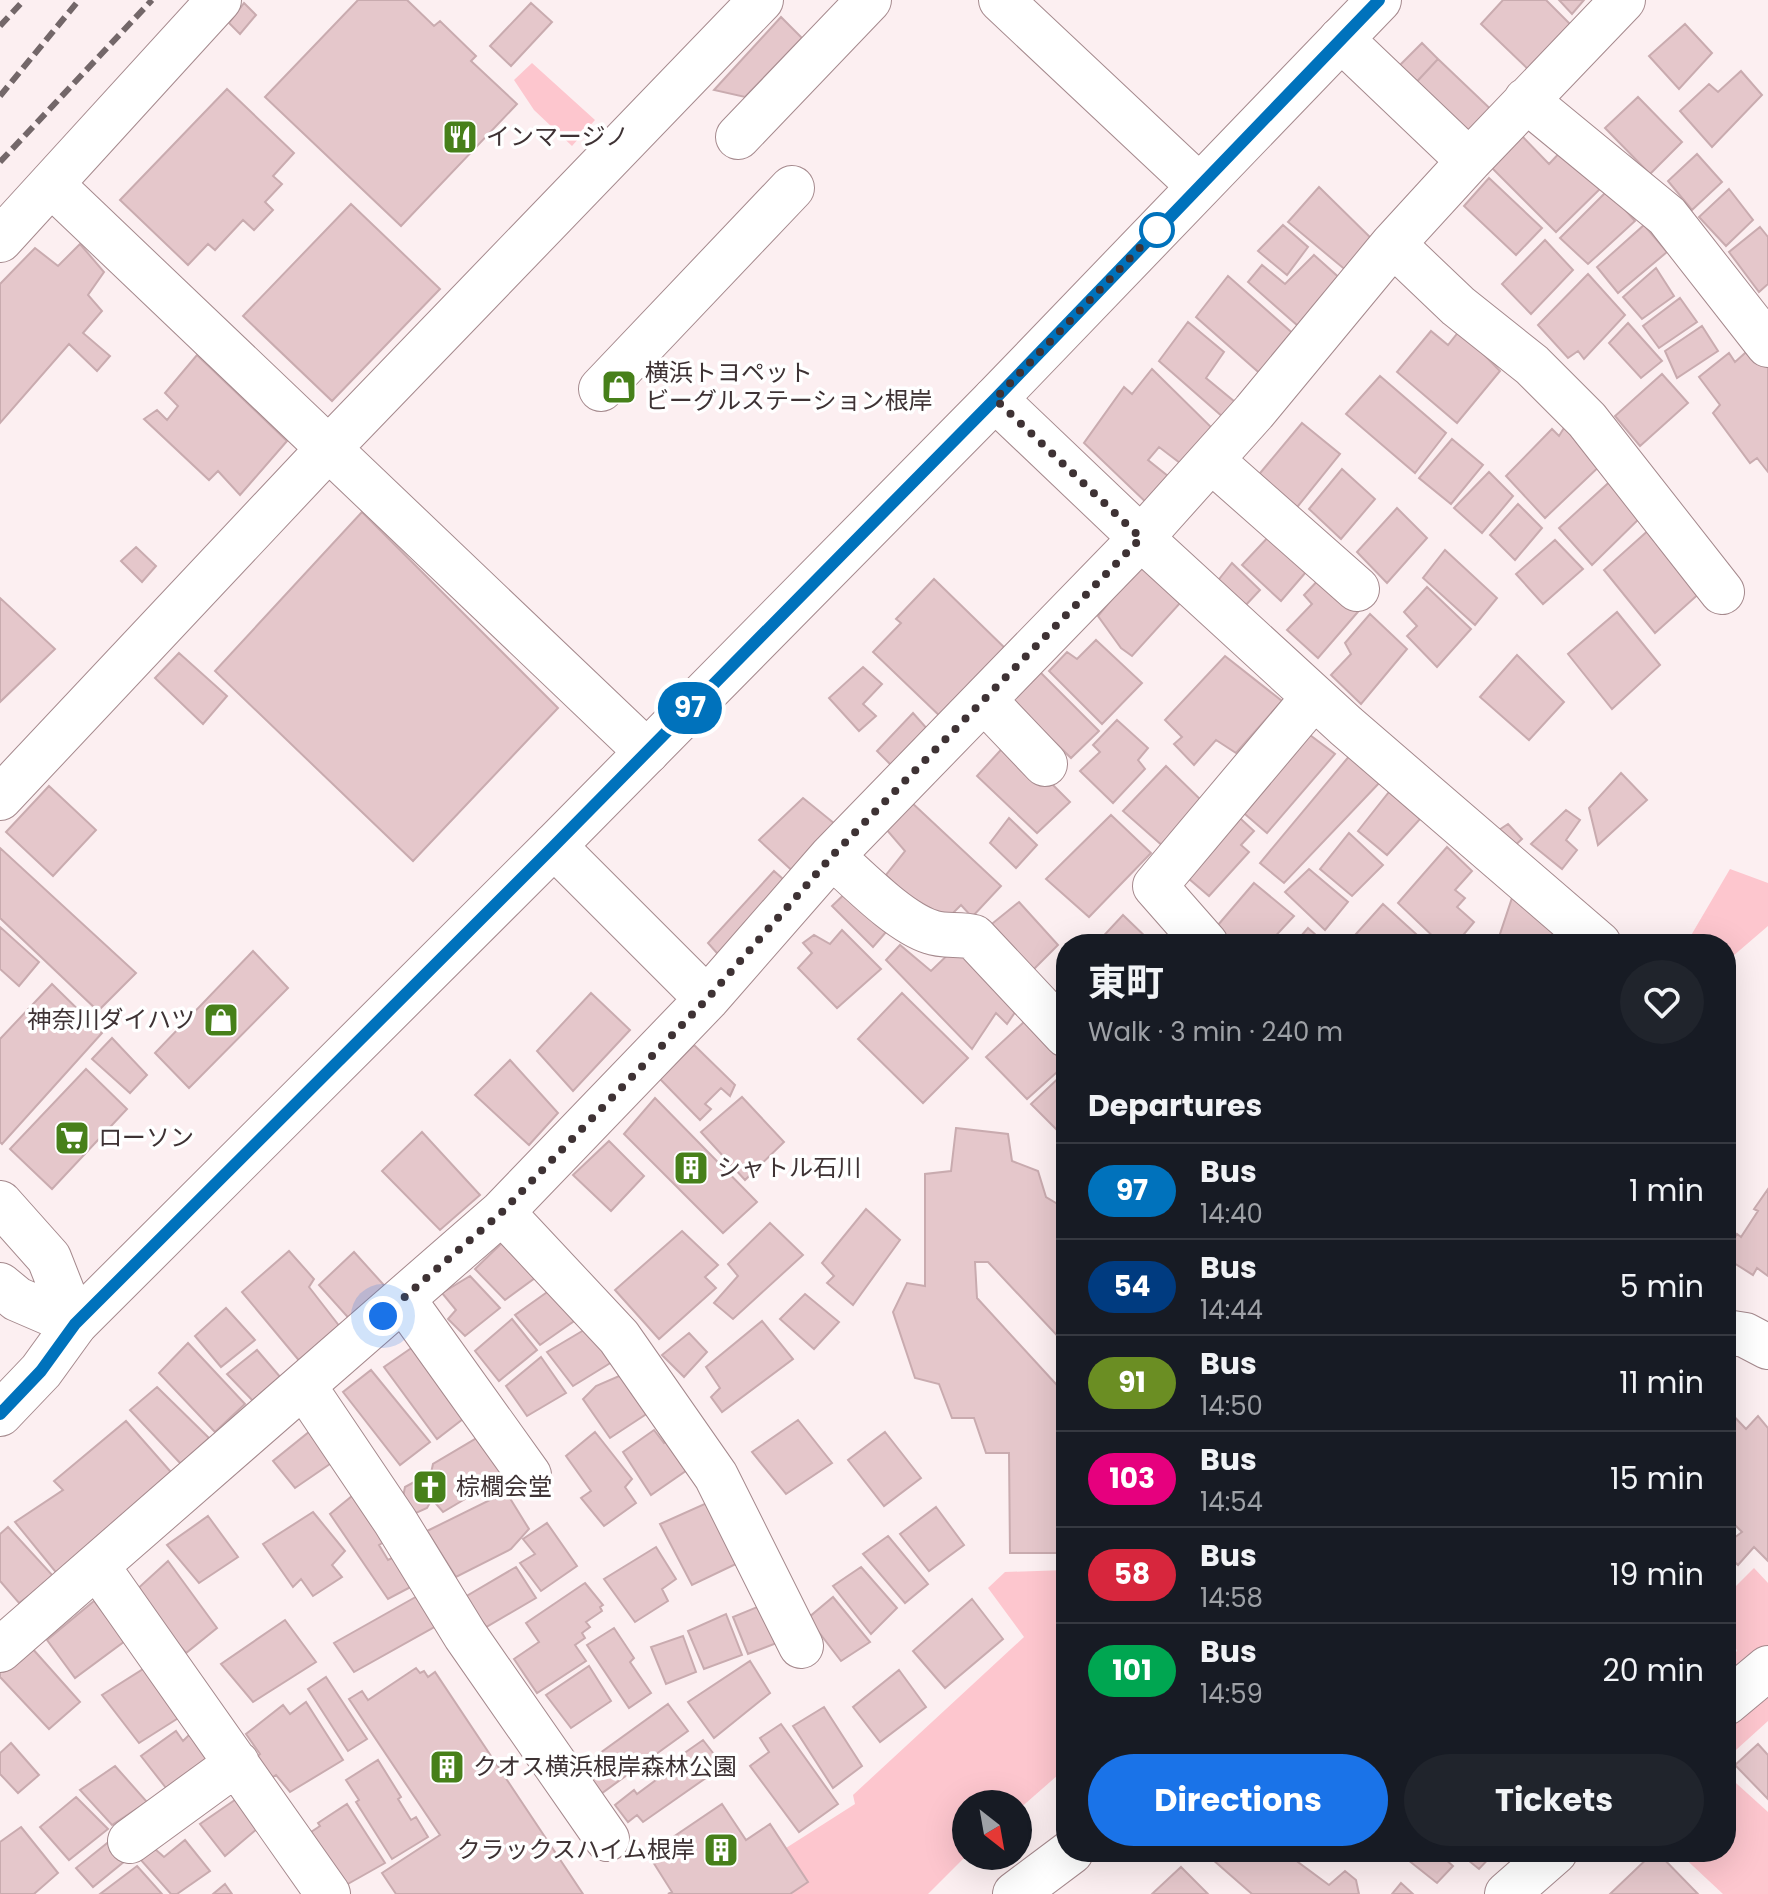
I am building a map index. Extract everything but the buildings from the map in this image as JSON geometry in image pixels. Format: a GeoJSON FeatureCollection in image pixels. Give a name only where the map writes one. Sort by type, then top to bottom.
{"type":"FeatureCollection","features":[{"type":"Feature","properties":{"kind":"street"},"geometry":{"type":"LineString","coordinates":[[0,240],[219,0]]}},
{"type":"Feature","properties":{"kind":"street"},"geometry":{"type":"LineString","coordinates":[[0,798],[329,448],[761,0]]}},
{"type":"Feature","properties":{"kind":"street"},"geometry":{"type":"LineString","coordinates":[[738,137],[869,0]]}},
{"type":"Feature","properties":{"kind":"street"},"geometry":{"type":"LineString","coordinates":[[1001,0],[1199,186]]}},
{"type":"Feature","properties":{"kind":"street"},"geometry":{"type":"LineString","coordinates":[[0,1414],[41,1371],[75,1324],[554,846],[995,399],[1379,0]]}},
{"type":"Feature","properties":{"kind":"street"},"geometry":{"type":"LineString","coordinates":[[7,1630],[97,1566],[502,1212],[707,999],[832,856],[1141,538],[1393,244],[1623,0]]}},
{"type":"Feature","properties":{"kind":"street"},"geometry":{"type":"LineString","coordinates":[[1341,39],[1469,161]]}},
{"type":"Feature","properties":{"kind":"street"},"geometry":{"type":"LineString","coordinates":[[1526,100],[1667,216],[1768,345]]}},
{"type":"Feature","properties":{"kind":"street"},"geometry":{"type":"LineString","coordinates":[[51,184],[647,752]]}},
{"type":"Feature","properties":{"kind":"street"},"geometry":{"type":"LineString","coordinates":[[601,389],[792,188]]}},
{"type":"Feature","properties":{"kind":"street"},"geometry":{"type":"LineString","coordinates":[[1393,244],[1458,306],[1532,365],[1587,420],[1722,592]]}},
{"type":"Feature","properties":{"kind":"street"},"geometry":{"type":"LineString","coordinates":[[995,399],[1314,697],[1587,934]]}},
{"type":"Feature","properties":{"kind":"street"},"geometry":{"type":"LineString","coordinates":[[1211,460],[1357,589]]}},
{"type":"Feature","properties":{"kind":"street"},"geometry":{"type":"LineString","coordinates":[[1197,934],[1155,886],[1314,697]]}},
{"type":"Feature","properties":{"kind":"street"},"geometry":{"type":"LineString","coordinates":[[984,700],[1045,764]]}},
{"type":"Feature","properties":{"kind":"street"},"geometry":{"type":"LineString","coordinates":[[554,846],[707,999]]}},
{"type":"Feature","properties":{"kind":"street"},"geometry":{"type":"LineString","coordinates":[[832,856],[912,925],[935,934],[974,937],[1056,1024]]}},
{"type":"Feature","properties":{"kind":"street"},"geometry":{"type":"LineString","coordinates":[[0,1203],[49,1258],[75,1324]]}},
{"type":"Feature","properties":{"kind":"street"},"geometry":{"type":"LineString","coordinates":[[502,1212],[619,1337],[716,1476],[801,1646]]}},
{"type":"Feature","properties":{"kind":"street"},"geometry":{"type":"LineString","coordinates":[[0,1285],[17,1299],[75,1324]]}},
{"type":"Feature","properties":{"kind":"street"},"geometry":{"type":"LineString","coordinates":[[403,1299],[529,1475]]}},
{"type":"Feature","properties":{"kind":"street"},"geometry":{"type":"LineString","coordinates":[[1736,1334],[1768,1347]]}},
{"type":"Feature","properties":{"kind":"street"},"geometry":{"type":"LineString","coordinates":[[304,1386],[395,1521],[465,1635],[607,1839]]}},
{"type":"Feature","properties":{"kind":"street"},"geometry":{"type":"LineString","coordinates":[[97,1566],[328,1894]]}},
{"type":"Feature","properties":{"kind":"street"},"geometry":{"type":"LineString","coordinates":[[1736,1695],[1768,1668]]}},
{"type":"Feature","properties":{"kind":"street"},"geometry":{"type":"LineString","coordinates":[[130,1841],[237,1763]]}},
{"type":"Feature","properties":{"kind":"street"},"geometry":{"type":"LineString","coordinates":[[1015,1894],[1058,1862]]}},
{"type":"Feature","properties":{"kind":"street"},"geometry":{"type":"LineString","coordinates":[[1507,1894],[1544,1862]]}},
{"type":"Feature","properties":{"kind":"shaded area"},"geometry":{"type":"Polygon","coordinates":[[[532,63],[595,120],[572,146],[534,110],[514,80],[532,63]]]}},
{"type":"Feature","properties":{"kind":"shaded area"},"geometry":{"type":"Polygon","coordinates":[[[1730,869],[1768,883],[1768,926],[1736,953],[1736,934],[1692,934],[1730,869]]]}},
{"type":"Feature","properties":{"kind":"shaded area"},"geometry":{"type":"Polygon","coordinates":[[[1754,1568],[1768,1583],[1768,1646],[1736,1675],[1737,1651],[1736,1586],[1754,1568]]]}},
{"type":"Feature","properties":{"kind":"shaded area"},"geometry":{"type":"Polygon","coordinates":[[[1056,1570],[1056,1777],[1032,1798],[1032,1790],[952,1790],[952,1870],[928,1894],[790,1894],[808,1881],[786,1848],[855,1804],[853,1795],[1024,1637],[988,1588],[1005,1572],[1056,1570]]]}},
{"type":"Feature","properties":{"kind":"shaded area"},"geometry":{"type":"Polygon","coordinates":[[[1768,1693],[1768,1721],[1736,1750],[1736,1721],[1768,1693]]]}},
{"type":"Feature","properties":{"kind":"shaded area"},"geometry":{"type":"Polygon","coordinates":[[[1736,1783],[1768,1812],[1768,1894],[1723,1894],[1689,1862],[1736,1862],[1736,1783]]]}},
{"type":"Feature","properties":{"kind":"railway"},"geometry":{"type":"LineString","coordinates":[[0,26],[24,0]]}},
{"type":"Feature","properties":{"kind":"railway"},"geometry":{"type":"LineString","coordinates":[[0,96],[79,0]]}},
{"type":"Feature","properties":{"kind":"railway"},"geometry":{"type":"LineString","coordinates":[[0,162],[152,0]]}},
{"type":"Feature","properties":{"kind":"bus line","name":"97"},"geometry":{"type":"LineString","coordinates":[[0,1414],[41,1371],[75,1324],[554,846],[995,399],[1379,0]]}},
{"type":"Feature","properties":{"kind":"place","name":"インマージノ"},"geometry":{"type":"Point","coordinates":[460,137]}},
{"type":"Feature","properties":{"kind":"place","name":"横浜トヨペット ビーグルステーション根岸"},"geometry":{"type":"Point","coordinates":[619,387]}},
{"type":"Feature","properties":{"kind":"place","name":"神奈川ダイハツ"},"geometry":{"type":"Point","coordinates":[221,1020]}},
{"type":"Feature","properties":{"kind":"place","name":"ローソン"},"geometry":{"type":"Point","coordinates":[72,1138]}},
{"type":"Feature","properties":{"kind":"place","name":"シャトル石川"},"geometry":{"type":"Point","coordinates":[691,1168]}},
{"type":"Feature","properties":{"kind":"place","name":"棕櫚会堂"},"geometry":{"type":"Point","coordinates":[430,1487]}},
{"type":"Feature","properties":{"kind":"place","name":"クオス横浜根岸森林公園"},"geometry":{"type":"Point","coordinates":[447,1767]}},
{"type":"Feature","properties":{"kind":"place","name":"クラックスハイム根岸"},"geometry":{"type":"Point","coordinates":[721,1850]}},
{"type":"Feature","properties":{"kind":"route"},"geometry":{"type":"LineString","coordinates":[[383,1316],[502,1212],[707,999],[832,856],[1141,538],[995,399],[1157,230]]}}]}
